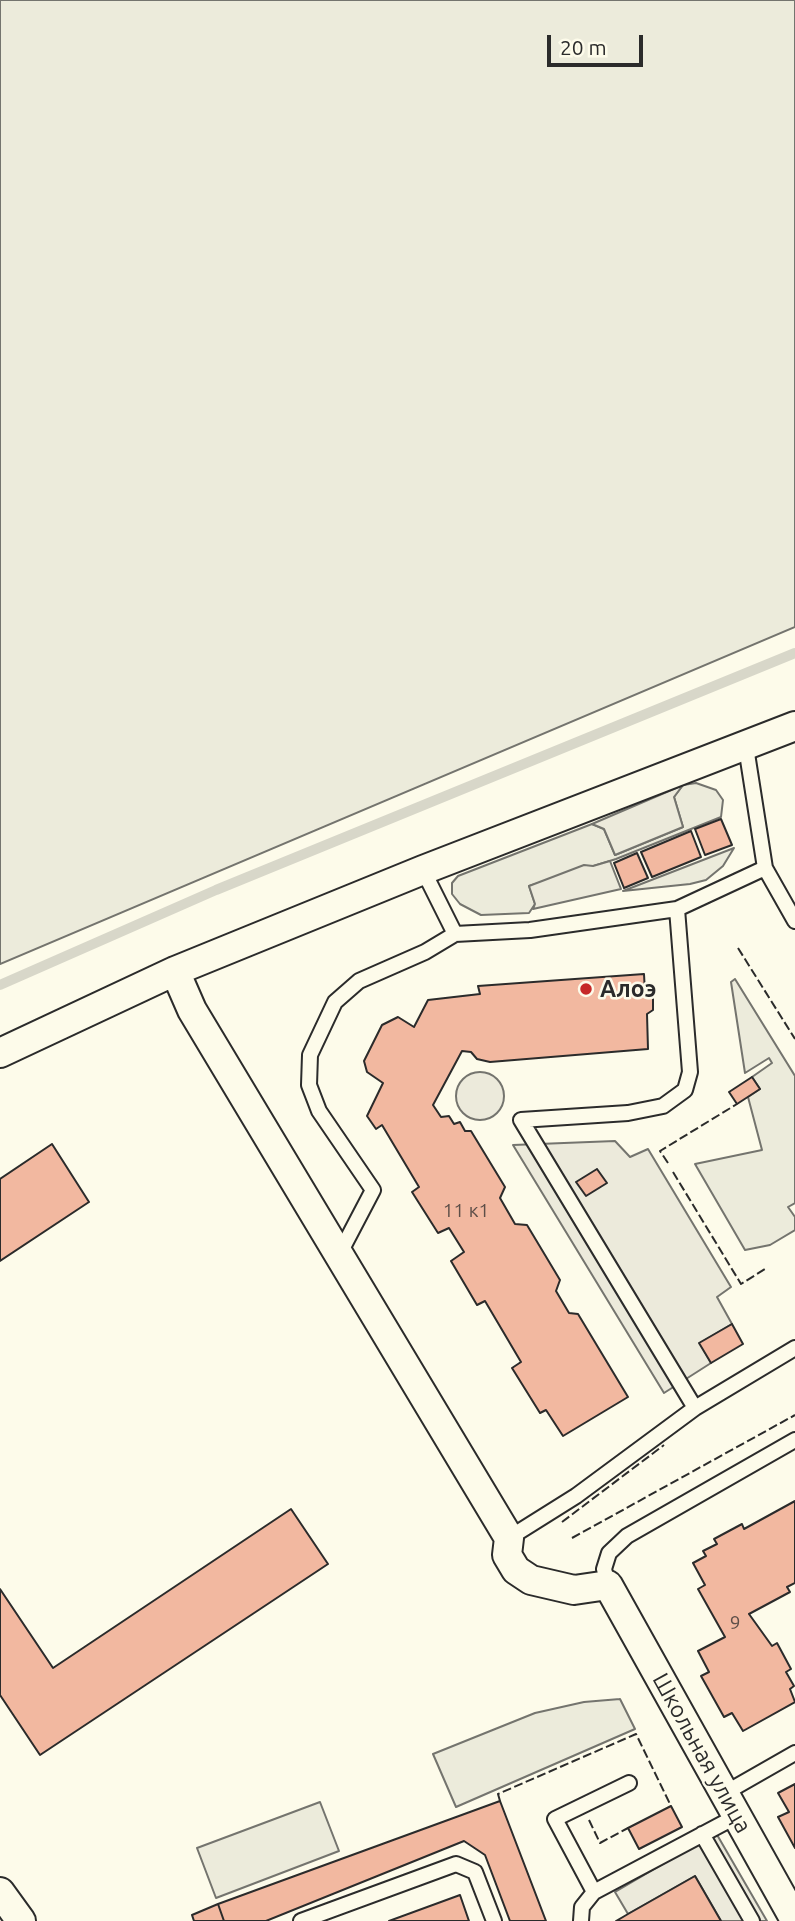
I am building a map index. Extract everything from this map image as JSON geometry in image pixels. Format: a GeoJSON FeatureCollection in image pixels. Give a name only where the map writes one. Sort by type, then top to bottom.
{"type":"FeatureCollection","features":[{"type":"Feature","properties":{"kind":"street"},"geometry":{"type":"LineString","coordinates":[[0,1053],[176,971],[423,870],[795,726]]}},
{"type":"Feature","properties":{"kind":"street"},"geometry":{"type":"LineString","coordinates":[[176,971],[192,1010],[509,1538],[507,1555],[516,1570],[531,1580],[575,1590],[608,1586]]}},
{"type":"Feature","properties":{"kind":"street","name":"Школьная улица"},"geometry":{"type":"LineString","coordinates":[[608,1586],[795,1920]]}},
{"type":"Feature","properties":{"kind":"street"},"geometry":{"type":"LineString","coordinates":[[0,1892],[21,1921]]}},
{"type":"Feature","properties":{"kind":"lane"},"geometry":{"type":"LineString","coordinates":[[746,747],[765,868],[795,921]]}},
{"type":"Feature","properties":{"kind":"lane"},"geometry":{"type":"LineString","coordinates":[[340,1253],[373,1190],[319,1111],[309,1085],[310,1055],[335,1002],[359,981],[425,952],[455,934],[530,930],[677,909],[765,868]]}},
{"type":"Feature","properties":{"kind":"lane"},"geometry":{"type":"LineString","coordinates":[[423,870],[455,934]]}},
{"type":"Feature","properties":{"kind":"lane"},"geometry":{"type":"LineString","coordinates":[[677,909],[690,1072],[685,1090],[663,1106],[628,1112],[521,1120],[695,1408]]}},
{"type":"Feature","properties":{"kind":"lane"},"geometry":{"type":"LineString","coordinates":[[509,1538],[576,1496],[695,1408],[795,1348]]}},
{"type":"Feature","properties":{"kind":"lane"},"geometry":{"type":"LineString","coordinates":[[608,1586],[604,1569],[609,1553],[627,1536],[795,1440]]}},
{"type":"Feature","properties":{"kind":"lane"},"geometry":{"type":"LineString","coordinates":[[581,1921],[582,1907],[594,1892],[702,1834],[731,1804],[795,1753]]}},
{"type":"Feature","properties":{"kind":"lane"},"geometry":{"type":"LineString","coordinates":[[594,1892],[555,1819],[629,1783]]}},
{"type":"Feature","properties":{"kind":"lane"},"geometry":{"type":"LineString","coordinates":[[702,1834],[752,1921]]}},
{"type":"Feature","properties":{"kind":"lane"},"geometry":{"type":"LineString","coordinates":[[301,1921],[456,1864],[475,1871],[494,1921]]}},
{"type":"Feature","properties":{"kind":"shaded area"},"geometry":{"type":"Polygon","coordinates":[[[0,0],[795,0],[795,627],[0,964],[0,0]]]}},
{"type":"Feature","properties":{"kind":"shaded area"},"geometry":{"type":"Polygon","coordinates":[[[696,783],[716,790],[723,800],[721,817],[616,859],[529,886],[535,904],[529,913],[481,915],[460,904],[452,894],[452,883],[458,876],[592,824],[604,829],[615,855],[683,827],[674,797],[683,785],[696,783]]]}},
{"type":"Feature","properties":{"kind":"shaded area"},"geometry":{"type":"Polygon","coordinates":[[[683,785],[674,797],[683,827],[615,855],[604,829],[592,824],[683,785]]]}},
{"type":"Feature","properties":{"kind":"shaded area"},"geometry":{"type":"Polygon","coordinates":[[[734,848],[723,866],[706,880],[623,891],[734,848]]]}},
{"type":"Feature","properties":{"kind":"shaded area"},"geometry":{"type":"Polygon","coordinates":[[[610,861],[621,889],[533,909],[535,904],[529,886],[584,865],[593,866],[610,861]]]}},
{"type":"Feature","properties":{"kind":"shaded area"},"geometry":{"type":"Polygon","coordinates":[[[735,979],[795,1076],[795,1203],[788,1207],[795,1217],[795,1230],[770,1245],[745,1250],[695,1164],[762,1150],[748,1097],[760,1089],[752,1077],[772,1063],[769,1058],[745,1073],[731,982],[735,979]]]}},
{"type":"Feature","properties":{"kind":"shaded area"},"geometry":{"type":"Polygon","coordinates":[[[480,1072],[497,1079],[504,1096],[497,1113],[480,1120],[463,1113],[456,1096],[463,1079],[480,1072]]]}},
{"type":"Feature","properties":{"kind":"shaded area"},"geometry":{"type":"Polygon","coordinates":[[[615,1141],[630,1157],[648,1149],[731,1287],[717,1297],[732,1324],[700,1343],[711,1363],[664,1393],[513,1145],[615,1141]]]}},
{"type":"Feature","properties":{"kind":"shaded area"},"geometry":{"type":"Polygon","coordinates":[[[620,1699],[635,1729],[456,1807],[433,1754],[535,1713],[584,1702],[620,1699]]]}},
{"type":"Feature","properties":{"kind":"shaded area"},"geometry":{"type":"Polygon","coordinates":[[[320,1802],[339,1851],[216,1898],[197,1848],[320,1802]]]}},
{"type":"Feature","properties":{"kind":"shaded area"},"geometry":{"type":"Polygon","coordinates":[[[716,1833],[767,1921],[721,1921],[695,1876],[628,1914],[615,1892],[716,1833]]]}},
{"type":"Feature","properties":{"kind":"building"},"geometry":{"type":"Polygon","coordinates":[[[721,819],[732,845],[705,855],[695,829],[721,819]]]}},
{"type":"Feature","properties":{"kind":"building"},"geometry":{"type":"Polygon","coordinates":[[[691,831],[701,857],[652,877],[641,852],[691,831]]]}},
{"type":"Feature","properties":{"kind":"building"},"geometry":{"type":"Polygon","coordinates":[[[637,853],[648,878],[624,888],[614,863],[637,853]]]}},
{"type":"Feature","properties":{"kind":"building"},"geometry":{"type":"Polygon","coordinates":[[[644,974],[645,993],[653,997],[653,1010],[647,1014],[648,1049],[490,1062],[477,1059],[471,1052],[462,1051],[433,1105],[441,1117],[449,1116],[454,1124],[460,1122],[465,1131],[471,1131],[505,1187],[500,1198],[515,1224],[527,1225],[560,1280],[556,1291],[569,1313],[578,1314],[628,1397],[563,1436],[546,1410],[540,1413],[512,1368],[521,1362],[485,1301],[477,1305],[451,1261],[464,1252],[449,1228],[438,1233],[412,1192],[419,1187],[382,1125],[376,1129],[367,1116],[383,1083],[367,1072],[364,1061],[382,1025],[398,1017],[414,1027],[428,1000],[480,994],[478,986],[644,974]]]}},
{"type":"Feature","properties":{"kind":"building"},"geometry":{"type":"Polygon","coordinates":[[[752,1077],[760,1089],[737,1104],[729,1092],[752,1077]]]}},
{"type":"Feature","properties":{"kind":"building"},"geometry":{"type":"Polygon","coordinates":[[[52,1144],[89,1202],[0,1261],[0,1179],[52,1144]]]}},
{"type":"Feature","properties":{"kind":"building"},"geometry":{"type":"Polygon","coordinates":[[[597,1169],[607,1183],[586,1196],[576,1182],[597,1169]]]}},
{"type":"Feature","properties":{"kind":"building"},"geometry":{"type":"Polygon","coordinates":[[[732,1324],[743,1344],[711,1363],[699,1343],[732,1324]]]}},
{"type":"Feature","properties":{"kind":"building"},"geometry":{"type":"Polygon","coordinates":[[[795,1501],[795,1583],[787,1587],[790,1592],[749,1614],[772,1646],[777,1643],[791,1669],[786,1672],[794,1686],[790,1689],[795,1702],[743,1731],[732,1713],[724,1717],[701,1676],[709,1672],[698,1651],[725,1637],[698,1589],[705,1585],[693,1563],[706,1556],[703,1551],[717,1544],[714,1539],[742,1524],[744,1529],[795,1501]]]}},
{"type":"Feature","properties":{"kind":"building"},"geometry":{"type":"Polygon","coordinates":[[[291,1509],[328,1564],[40,1755],[0,1695],[0,1589],[53,1668],[291,1509]]]}},
{"type":"Feature","properties":{"kind":"building"},"geometry":{"type":"Polygon","coordinates":[[[795,1784],[795,1848],[778,1817],[789,1812],[778,1793],[795,1784]]]}},
{"type":"Feature","properties":{"kind":"building"},"geometry":{"type":"Polygon","coordinates":[[[500,1801],[546,1921],[510,1921],[485,1855],[464,1841],[266,1921],[224,1921],[218,1904],[500,1801]]]}},
{"type":"Feature","properties":{"kind":"building"},"geometry":{"type":"Polygon","coordinates":[[[671,1806],[682,1827],[639,1849],[628,1828],[671,1806]]]}},
{"type":"Feature","properties":{"kind":"building"},"geometry":{"type":"Polygon","coordinates":[[[695,1876],[721,1921],[616,1921],[628,1914],[695,1876]]]}},
{"type":"Feature","properties":{"kind":"building"},"geometry":{"type":"Polygon","coordinates":[[[460,1895],[469,1921],[389,1921],[460,1895]]]}},
{"type":"Feature","properties":{"kind":"building"},"geometry":{"type":"Polygon","coordinates":[[[218,1904],[224,1921],[194,1921],[192,1915],[218,1904]]]}},
{"type":"Feature","properties":{"kind":"waterway"},"geometry":{"type":"LineString","coordinates":[[0,985],[216,890],[795,653]]}},
{"type":"Feature","properties":{"kind":"fence"},"geometry":{"type":"LineString","coordinates":[[738,948],[795,1039]]}},
{"type":"Feature","properties":{"kind":"fence"},"geometry":{"type":"LineString","coordinates":[[668,1163],[660,1151],[737,1104]]}},
{"type":"Feature","properties":{"kind":"fence"},"geometry":{"type":"LineString","coordinates":[[673,1172],[741,1284],[765,1269]]}},
{"type":"Feature","properties":{"kind":"fence"},"geometry":{"type":"LineString","coordinates":[[572,1538],[795,1415]]}},
{"type":"Feature","properties":{"kind":"fence"},"geometry":{"type":"LineString","coordinates":[[562,1522],[664,1445]]}},
{"type":"Feature","properties":{"kind":"fence"},"geometry":{"type":"LineString","coordinates":[[500,1801],[498,1794],[636,1734],[671,1806]]}},
{"type":"Feature","properties":{"kind":"fence"},"geometry":{"type":"LineString","coordinates":[[589,1820],[600,1843],[628,1828]]}},
{"type":"Feature","properties":{"kind":"place","name":"Алоэ"},"geometry":{"type":"Point","coordinates":[586,989]}}]}
